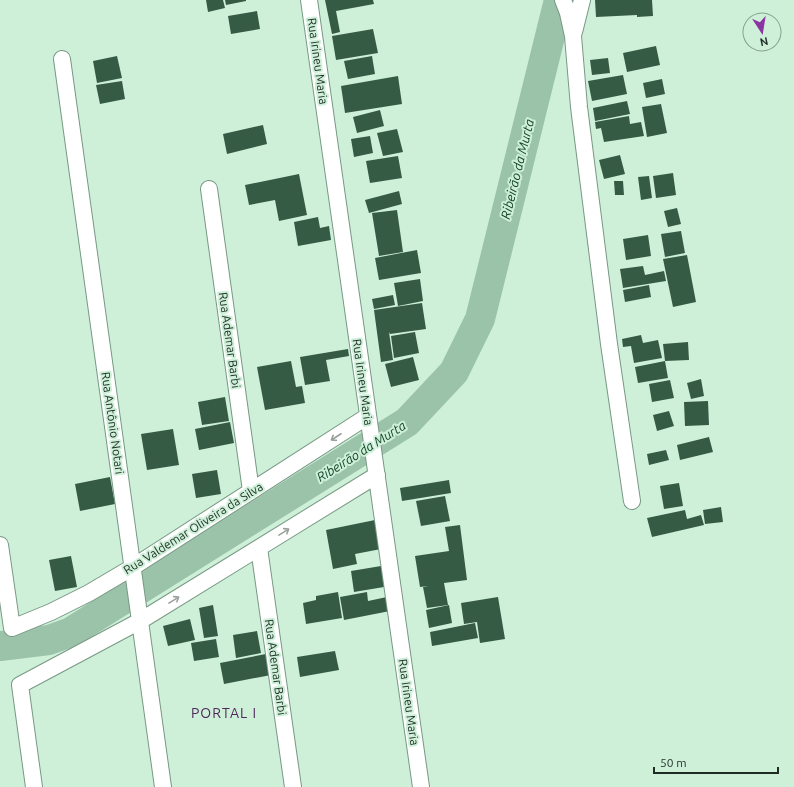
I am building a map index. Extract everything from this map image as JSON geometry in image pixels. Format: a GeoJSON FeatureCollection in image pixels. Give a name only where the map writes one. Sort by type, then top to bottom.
{"type":"FeatureCollection","features":[{"type":"Feature","properties":{"kind":"street","name":"Rua Irineu Maria"},"geometry":{"type":"LineString","coordinates":[[309,0],[421,787]]}},
{"type":"Feature","properties":{"kind":"street"},"geometry":{"type":"LineString","coordinates":[[573,36],[582,0]]}},
{"type":"Feature","properties":{"kind":"street"},"geometry":{"type":"LineString","coordinates":[[566,7],[573,36],[579,106],[609,344],[632,502]]}},
{"type":"Feature","properties":{"kind":"street","name":"Rua Antônio Notari"},"geometry":{"type":"LineString","coordinates":[[62,59],[163,787]]}},
{"type":"Feature","properties":{"kind":"street","name":"Rua Ademar Barbi"},"geometry":{"type":"LineString","coordinates":[[208,189],[251,491]]}},
{"type":"Feature","properties":{"kind":"street","name":"Rua Valdemar Oliveira da Silva"},"geometry":{"type":"LineString","coordinates":[[0,545],[12,628],[63,606],[133,570],[251,491],[369,420]]}},
{"type":"Feature","properties":{"kind":"street"},"geometry":{"type":"LineString","coordinates":[[34,787],[20,685],[259,548],[376,469]]}},
{"type":"Feature","properties":{"kind":"street","name":"Rua Ademar Barbi"},"geometry":{"type":"LineString","coordinates":[[259,548],[293,787]]}},
{"type":"Feature","properties":{"kind":"building"},"geometry":{"type":"Polygon","coordinates":[[[206,0],[223,0],[225,8],[208,12],[206,0]]]}},
{"type":"Feature","properties":{"kind":"building"},"geometry":{"type":"Polygon","coordinates":[[[225,0],[246,0],[246,1],[226,5],[225,0]]]}},
{"type":"Feature","properties":{"kind":"building"},"geometry":{"type":"Polygon","coordinates":[[[325,0],[373,0],[374,4],[336,11],[340,32],[332,34],[325,0]]]}},
{"type":"Feature","properties":{"kind":"building"},"geometry":{"type":"Polygon","coordinates":[[[595,0],[652,0],[653,16],[637,17],[637,15],[596,17],[595,0]]]}},
{"type":"Feature","properties":{"kind":"building"},"geometry":{"type":"Polygon","coordinates":[[[257,11],[260,29],[231,34],[228,16],[257,11]]]}},
{"type":"Feature","properties":{"kind":"building"},"geometry":{"type":"Polygon","coordinates":[[[373,29],[378,53],[336,60],[332,36],[373,29]]]}},
{"type":"Feature","properties":{"kind":"building"},"geometry":{"type":"Polygon","coordinates":[[[656,46],[660,65],[627,72],[623,53],[656,46]]]}},
{"type":"Feature","properties":{"kind":"building"},"geometry":{"type":"Polygon","coordinates":[[[117,56],[122,78],[97,83],[93,61],[117,56]]]}},
{"type":"Feature","properties":{"kind":"building"},"geometry":{"type":"Polygon","coordinates":[[[372,56],[375,74],[348,79],[344,61],[372,56]]]}},
{"type":"Feature","properties":{"kind":"building"},"geometry":{"type":"Polygon","coordinates":[[[608,58],[610,73],[592,75],[590,60],[608,58]]]}},
{"type":"Feature","properties":{"kind":"building"},"geometry":{"type":"Polygon","coordinates":[[[623,75],[627,94],[592,101],[588,81],[623,75]]]}},
{"type":"Feature","properties":{"kind":"building"},"geometry":{"type":"Polygon","coordinates":[[[398,76],[402,104],[345,113],[341,86],[398,76]]]}},
{"type":"Feature","properties":{"kind":"building"},"geometry":{"type":"Polygon","coordinates":[[[662,79],[665,94],[646,98],[643,83],[662,79]]]}},
{"type":"Feature","properties":{"kind":"building"},"geometry":{"type":"Polygon","coordinates":[[[122,81],[125,99],[100,104],[96,85],[122,81]]]}},
{"type":"Feature","properties":{"kind":"building"},"geometry":{"type":"Polygon","coordinates":[[[627,101],[630,114],[595,121],[593,108],[627,101]]]}},
{"type":"Feature","properties":{"kind":"building"},"geometry":{"type":"Polygon","coordinates":[[[661,104],[667,133],[647,137],[642,107],[661,104]]]}},
{"type":"Feature","properties":{"kind":"building"},"geometry":{"type":"Polygon","coordinates":[[[380,110],[384,126],[357,133],[353,117],[380,110]]]}},
{"type":"Feature","properties":{"kind":"building"},"geometry":{"type":"Polygon","coordinates":[[[629,116],[630,124],[641,122],[644,136],[604,142],[601,128],[596,129],[595,122],[629,116]]]}},
{"type":"Feature","properties":{"kind":"building"},"geometry":{"type":"Polygon","coordinates":[[[263,125],[267,144],[227,154],[223,134],[263,125]]]}},
{"type":"Feature","properties":{"kind":"building"},"geometry":{"type":"Polygon","coordinates":[[[397,129],[403,152],[383,156],[377,133],[397,129]]]}},
{"type":"Feature","properties":{"kind":"building"},"geometry":{"type":"Polygon","coordinates":[[[370,136],[373,153],[354,157],[351,139],[370,136]]]}},
{"type":"Feature","properties":{"kind":"building"},"geometry":{"type":"Polygon","coordinates":[[[620,155],[625,174],[604,179],[599,160],[620,155]]]}},
{"type":"Feature","properties":{"kind":"building"},"geometry":{"type":"Polygon","coordinates":[[[398,156],[402,178],[370,183],[366,161],[398,156]]]}},
{"type":"Feature","properties":{"kind":"building"},"geometry":{"type":"Polygon","coordinates":[[[673,173],[676,195],[656,198],[653,176],[673,173]]]}},
{"type":"Feature","properties":{"kind":"building"},"geometry":{"type":"Polygon","coordinates":[[[299,174],[307,215],[279,221],[275,200],[249,205],[245,185],[299,174]]]}},
{"type":"Feature","properties":{"kind":"building"},"geometry":{"type":"Polygon","coordinates":[[[649,176],[652,198],[641,200],[638,177],[649,176]]]}},
{"type":"Feature","properties":{"kind":"building"},"geometry":{"type":"Polygon","coordinates":[[[614,181],[623,181],[624,195],[615,195],[614,181]]]}},
{"type":"Feature","properties":{"kind":"building"},"geometry":{"type":"Polygon","coordinates":[[[399,191],[402,204],[369,213],[365,200],[399,191]]]}},
{"type":"Feature","properties":{"kind":"building"},"geometry":{"type":"Polygon","coordinates":[[[677,208],[681,224],[668,227],[664,211],[677,208]]]}},
{"type":"Feature","properties":{"kind":"building"},"geometry":{"type":"Polygon","coordinates":[[[397,210],[403,252],[379,256],[372,213],[397,210]]]}},
{"type":"Feature","properties":{"kind":"building"},"geometry":{"type":"Polygon","coordinates":[[[318,217],[320,228],[329,226],[331,240],[298,246],[294,222],[318,217]]]}},
{"type":"Feature","properties":{"kind":"building"},"geometry":{"type":"Polygon","coordinates":[[[681,231],[685,253],[665,257],[661,234],[681,231]]]}},
{"type":"Feature","properties":{"kind":"building"},"geometry":{"type":"Polygon","coordinates":[[[648,235],[651,256],[626,260],[623,239],[648,235]]]}},
{"type":"Feature","properties":{"kind":"building"},"geometry":{"type":"Polygon","coordinates":[[[417,250],[421,273],[379,280],[375,258],[417,250]]]}},
{"type":"Feature","properties":{"kind":"building"},"geometry":{"type":"Polygon","coordinates":[[[687,255],[696,302],[673,307],[663,259],[687,255]]]}},
{"type":"Feature","properties":{"kind":"building"},"geometry":{"type":"Polygon","coordinates":[[[643,266],[645,275],[664,271],[666,281],[623,288],[620,269],[643,266]]]}},
{"type":"Feature","properties":{"kind":"building"},"geometry":{"type":"Polygon","coordinates":[[[420,279],[423,301],[398,306],[394,283],[420,279]]]}},
{"type":"Feature","properties":{"kind":"building"},"geometry":{"type":"Polygon","coordinates":[[[649,285],[651,297],[625,302],[623,290],[649,285]]]}},
{"type":"Feature","properties":{"kind":"building"},"geometry":{"type":"Polygon","coordinates":[[[393,295],[395,305],[374,309],[372,299],[393,295]]]}},
{"type":"Feature","properties":{"kind":"building"},"geometry":{"type":"Polygon","coordinates":[[[422,303],[426,329],[390,334],[389,332],[393,360],[381,362],[374,310],[422,303]]]}},
{"type":"Feature","properties":{"kind":"building"},"geometry":{"type":"Polygon","coordinates":[[[415,332],[419,353],[394,358],[391,336],[415,332]]]}},
{"type":"Feature","properties":{"kind":"building"},"geometry":{"type":"Polygon","coordinates":[[[641,335],[643,343],[658,340],[662,358],[634,363],[631,346],[623,347],[622,339],[641,335]]]}},
{"type":"Feature","properties":{"kind":"building"},"geometry":{"type":"Polygon","coordinates":[[[688,342],[689,360],[665,361],[663,344],[688,342]]]}},
{"type":"Feature","properties":{"kind":"building"},"geometry":{"type":"Polygon","coordinates":[[[348,349],[349,356],[326,360],[330,381],[305,385],[300,357],[348,349]]]}},
{"type":"Feature","properties":{"kind":"building"},"geometry":{"type":"Polygon","coordinates":[[[413,357],[419,380],[391,387],[385,364],[413,357]]]}},
{"type":"Feature","properties":{"kind":"building"},"geometry":{"type":"Polygon","coordinates":[[[291,361],[296,387],[302,386],[305,403],[265,410],[257,367],[291,361]]]}},
{"type":"Feature","properties":{"kind":"building"},"geometry":{"type":"Polygon","coordinates":[[[665,361],[668,378],[638,383],[635,367],[665,361]]]}},
{"type":"Feature","properties":{"kind":"building"},"geometry":{"type":"Polygon","coordinates":[[[701,379],[704,396],[691,399],[687,383],[701,379]]]}},
{"type":"Feature","properties":{"kind":"building"},"geometry":{"type":"Polygon","coordinates":[[[670,380],[674,398],[652,402],[649,384],[670,380]]]}},
{"type":"Feature","properties":{"kind":"building"},"geometry":{"type":"Polygon","coordinates":[[[225,397],[229,421],[202,425],[198,402],[225,397]]]}},
{"type":"Feature","properties":{"kind":"building"},"geometry":{"type":"Polygon","coordinates":[[[708,401],[709,425],[685,426],[684,402],[708,401]]]}},
{"type":"Feature","properties":{"kind":"building"},"geometry":{"type":"Polygon","coordinates":[[[669,411],[674,426],[657,431],[653,415],[669,411]]]}},
{"type":"Feature","properties":{"kind":"building"},"geometry":{"type":"Polygon","coordinates":[[[230,422],[234,443],[199,450],[195,429],[230,422]]]}},
{"type":"Feature","properties":{"kind":"building"},"geometry":{"type":"Polygon","coordinates":[[[173,429],[179,465],[147,470],[141,434],[173,429]]]}},
{"type":"Feature","properties":{"kind":"building"},"geometry":{"type":"Polygon","coordinates":[[[709,437],[713,452],[680,460],[677,445],[709,437]]]}},
{"type":"Feature","properties":{"kind":"building"},"geometry":{"type":"Polygon","coordinates":[[[666,450],[669,460],[649,465],[647,454],[666,450]]]}},
{"type":"Feature","properties":{"kind":"building"},"geometry":{"type":"Polygon","coordinates":[[[217,470],[221,494],[196,498],[192,474],[217,470]]]}},
{"type":"Feature","properties":{"kind":"building"},"geometry":{"type":"Polygon","coordinates":[[[110,477],[115,504],[80,511],[75,484],[110,477]]]}},
{"type":"Feature","properties":{"kind":"building"},"geometry":{"type":"Polygon","coordinates":[[[449,480],[451,493],[402,501],[400,488],[449,480]]]}},
{"type":"Feature","properties":{"kind":"building"},"geometry":{"type":"Polygon","coordinates":[[[679,483],[683,506],[664,509],[660,486],[679,483]]]}},
{"type":"Feature","properties":{"kind":"building"},"geometry":{"type":"Polygon","coordinates":[[[445,496],[450,521],[421,526],[416,501],[445,496]]]}},
{"type":"Feature","properties":{"kind":"building"},"geometry":{"type":"Polygon","coordinates":[[[721,507],[723,522],[705,524],[703,510],[721,507]]]}},
{"type":"Feature","properties":{"kind":"building"},"geometry":{"type":"Polygon","coordinates":[[[685,510],[687,519],[701,515],[704,525],[652,537],[647,518],[685,510]]]}},
{"type":"Feature","properties":{"kind":"building"},"geometry":{"type":"Polygon","coordinates":[[[375,520],[381,549],[355,554],[357,564],[333,569],[326,530],[375,520]]]}},
{"type":"Feature","properties":{"kind":"building"},"geometry":{"type":"Polygon","coordinates":[[[460,525],[467,580],[444,583],[448,605],[427,608],[423,587],[428,586],[420,587],[415,556],[449,551],[445,527],[460,525]]]}},
{"type":"Feature","properties":{"kind":"building"},"geometry":{"type":"Polygon","coordinates":[[[71,556],[77,587],[55,591],[49,560],[71,556]]]}},
{"type":"Feature","properties":{"kind":"building"},"geometry":{"type":"Polygon","coordinates":[[[381,566],[384,587],[354,592],[351,571],[381,566]]]}},
{"type":"Feature","properties":{"kind":"building"},"geometry":{"type":"Polygon","coordinates":[[[338,592],[342,618],[306,624],[303,603],[316,600],[316,596],[338,592]]]}},
{"type":"Feature","properties":{"kind":"building"},"geometry":{"type":"Polygon","coordinates":[[[367,592],[368,601],[387,597],[390,611],[344,620],[340,597],[367,592]]]}},
{"type":"Feature","properties":{"kind":"building"},"geometry":{"type":"Polygon","coordinates":[[[498,597],[505,639],[480,643],[477,622],[464,624],[461,603],[498,597]]]}},
{"type":"Feature","properties":{"kind":"building"},"geometry":{"type":"Polygon","coordinates":[[[213,605],[218,636],[204,638],[199,608],[213,605]]]}},
{"type":"Feature","properties":{"kind":"building"},"geometry":{"type":"Polygon","coordinates":[[[449,605],[452,623],[429,628],[426,610],[449,605]]]}},
{"type":"Feature","properties":{"kind":"building"},"geometry":{"type":"Polygon","coordinates":[[[190,619],[195,640],[168,646],[163,626],[190,619]]]}},
{"type":"Feature","properties":{"kind":"building"},"geometry":{"type":"Polygon","coordinates":[[[475,623],[478,638],[432,646],[430,632],[475,623]]]}},
{"type":"Feature","properties":{"kind":"building"},"geometry":{"type":"Polygon","coordinates":[[[257,631],[261,653],[236,658],[233,635],[257,631]]]}},
{"type":"Feature","properties":{"kind":"building"},"geometry":{"type":"Polygon","coordinates":[[[216,639],[219,657],[194,661],[191,643],[216,639]]]}},
{"type":"Feature","properties":{"kind":"building"},"geometry":{"type":"Polygon","coordinates":[[[335,651],[339,670],[300,677],[297,657],[335,651]]]}},
{"type":"Feature","properties":{"kind":"building"},"geometry":{"type":"Polygon","coordinates":[[[266,654],[271,675],[224,684],[220,663],[266,654]]]}},
{"type":"Feature","properties":{"kind":"waterway","name":"Ribeirão da Murta"},"geometry":{"type":"LineString","coordinates":[[0,646],[49,640],[71,632],[407,422],[454,372],[480,319],[559,0]]}},
{"type":"Feature","properties":{"kind":"district","name":"PORTAL I"},"geometry":{"type":"Point","coordinates":[224,713]}}]}
